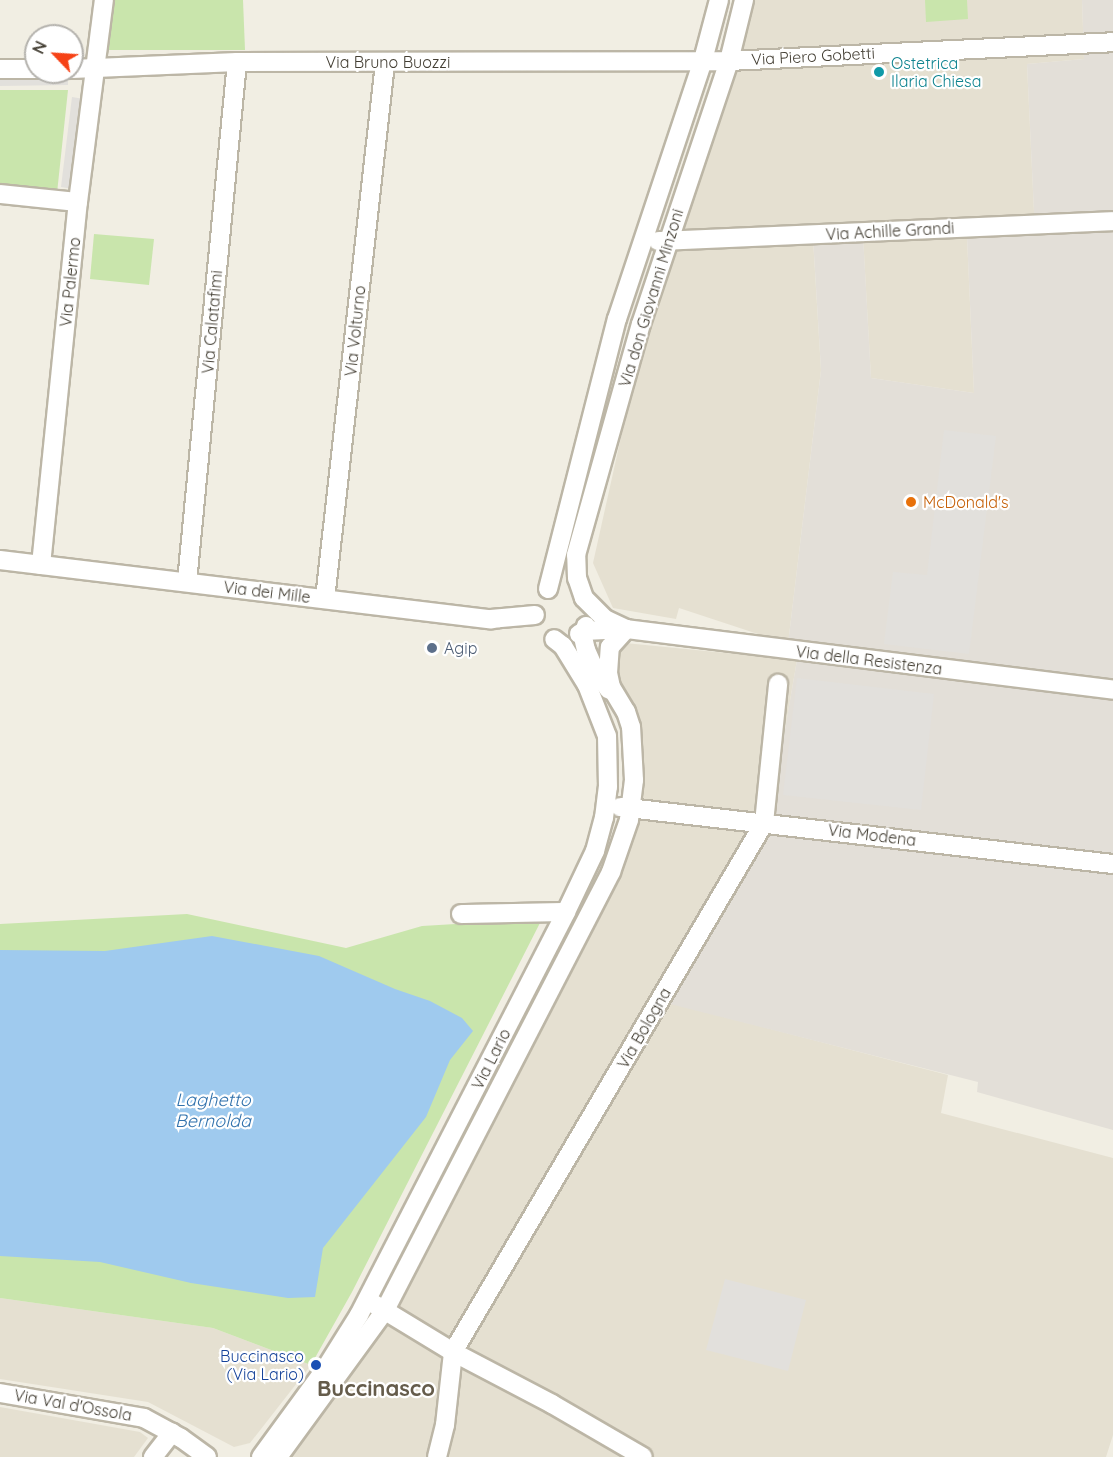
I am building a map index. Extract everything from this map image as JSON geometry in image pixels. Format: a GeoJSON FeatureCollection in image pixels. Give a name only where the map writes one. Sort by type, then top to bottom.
{"type":"FeatureCollection","features":[{"type":"Feature","properties":{"kind":"street","name":"Via Palermo"},"geometry":{"type":"LineString","coordinates":[[41,565],[78,202],[104,0]]}},
{"type":"Feature","properties":{"kind":"street","name":"Via don Giovanni Minzoni"},"geometry":{"type":"LineString","coordinates":[[548,590],[617,319],[703,60],[719,0]]}},
{"type":"Feature","properties":{"kind":"street","name":"Via don Giovanni Minzoni"},"geometry":{"type":"LineString","coordinates":[[585,598],[576,573],[576,555],[641,324],[729,61],[744,0]]}},
{"type":"Feature","properties":{"kind":"street","name":"Via Piero Gobetti"},"geometry":{"type":"LineString","coordinates":[[703,60],[729,61],[1113,42]]}},
{"type":"Feature","properties":{"kind":"street","name":"Via Bruno Buozzi"},"geometry":{"type":"LineString","coordinates":[[84,69],[237,62],[703,60]]}},
{"type":"Feature","properties":{"kind":"street","name":"Via Calatafimi"},"geometry":{"type":"LineString","coordinates":[[187,582],[237,62]]}},
{"type":"Feature","properties":{"kind":"street","name":"Via Volturno"},"geometry":{"type":"LineString","coordinates":[[325,599],[385,63]]}},
{"type":"Feature","properties":{"kind":"street"},"geometry":{"type":"LineString","coordinates":[[0,69],[24,69]]}},
{"type":"Feature","properties":{"kind":"street"},"geometry":{"type":"LineString","coordinates":[[0,194],[78,202]]}},
{"type":"Feature","properties":{"kind":"street","name":"Via Achille Grandi"},"geometry":{"type":"LineString","coordinates":[[644,240],[667,242],[1113,221]]}},
{"type":"Feature","properties":{"kind":"street","name":"Via dei Mille"},"geometry":{"type":"LineString","coordinates":[[0,560],[498,620],[535,615]]}},
{"type":"Feature","properties":{"kind":"street"},"geometry":{"type":"LineString","coordinates":[[567,586],[585,598],[589,610],[583,630],[565,640],[554,639],[540,629],[535,615],[538,600],[548,590],[567,586]]}},
{"type":"Feature","properties":{"kind":"street","name":"Via della Resistenza"},"geometry":{"type":"LineString","coordinates":[[585,598],[604,619],[626,629]]}},
{"type":"Feature","properties":{"kind":"street","name":"Via della Resistenza"},"geometry":{"type":"LineString","coordinates":[[583,630],[626,629],[1113,690]]}},
{"type":"Feature","properties":{"kind":"street","name":"Via Lario"},"geometry":{"type":"LineString","coordinates":[[618,701],[608,680],[608,658],[612,644],[626,629]]}},
{"type":"Feature","properties":{"kind":"street","name":"Via Lario"},"geometry":{"type":"LineString","coordinates":[[278,1457],[385,1310],[603,890],[622,845],[631,808],[634,766],[632,735],[626,712],[593,666],[586,650],[583,630]]}},
{"type":"Feature","properties":{"kind":"street","name":"Via Lario"},"geometry":{"type":"LineString","coordinates":[[261,1457],[329,1364],[367,1300],[595,851],[606,804],[609,761],[605,726],[587,685],[563,646],[554,639]]}},
{"type":"Feature","properties":{"kind":"street","name":"Via Bologna"},"geometry":{"type":"LineString","coordinates":[[453,1352],[764,823],[778,684]]}},
{"type":"Feature","properties":{"kind":"street","name":"Via Modena"},"geometry":{"type":"LineString","coordinates":[[606,804],[1113,864]]}},
{"type":"Feature","properties":{"kind":"street"},"geometry":{"type":"LineString","coordinates":[[461,914],[566,912]]}},
{"type":"Feature","properties":{"kind":"street"},"geometry":{"type":"LineString","coordinates":[[367,1300],[453,1352],[564,1411],[643,1457]]}},
{"type":"Feature","properties":{"kind":"street"},"geometry":{"type":"LineString","coordinates":[[436,1457],[445,1425],[453,1352]]}},
{"type":"Feature","properties":{"kind":"street","name":"Via Val d'Ossola"},"geometry":{"type":"LineString","coordinates":[[0,1393],[134,1415],[172,1433],[207,1457]]}},
{"type":"Feature","properties":{"kind":"street"},"geometry":{"type":"LineString","coordinates":[[153,1457],[172,1433]]}},
{"type":"Feature","properties":{"kind":"shaded area"},"geometry":{"type":"Polygon","coordinates":[[[748,0],[1082,0],[1084,59],[1027,64],[1035,233],[967,237],[974,393],[871,378],[863,236],[813,239],[821,370],[788,644],[679,608],[676,619],[613,608],[593,563],[646,325],[748,0]]]}},
{"type":"Feature","properties":{"kind":"shaded area"},"geometry":{"type":"Polygon","coordinates":[[[1082,0],[1113,0],[1113,1130],[977,1092],[978,1082],[666,1003],[769,822],[797,660],[788,644],[821,370],[813,238],[863,235],[871,378],[974,393],[967,237],[1035,233],[1027,64],[1084,59],[1082,0]]]}},
{"type":"Feature","properties":{"kind":"shaded area"},"geometry":{"type":"Polygon","coordinates":[[[0,75],[24,75],[24,84],[68,85],[0,86],[0,75]]]}},
{"type":"Feature","properties":{"kind":"shaded area"},"geometry":{"type":"Polygon","coordinates":[[[72,97],[84,99],[73,189],[61,187],[72,97]]]}},
{"type":"Feature","properties":{"kind":"shaded area"},"geometry":{"type":"Polygon","coordinates":[[[944,430],[996,436],[969,654],[884,644],[893,572],[927,575],[944,430]]]}},
{"type":"Feature","properties":{"kind":"shaded area"},"geometry":{"type":"Polygon","coordinates":[[[625,643],[797,660],[769,822],[666,1002],[948,1075],[941,1113],[1113,1158],[1113,1435],[1106,1457],[289,1457],[388,1323],[635,826],[641,798],[641,772],[619,694],[615,664],[618,652],[625,643]]]}},
{"type":"Feature","properties":{"kind":"shaded area"},"geometry":{"type":"Polygon","coordinates":[[[797,678],[934,694],[921,810],[783,795],[797,678]]]}},
{"type":"Feature","properties":{"kind":"shaded area"},"geometry":{"type":"Polygon","coordinates":[[[725,1279],[806,1300],[788,1371],[706,1350],[725,1279]]]}},
{"type":"Feature","properties":{"kind":"shaded area"},"geometry":{"type":"Polygon","coordinates":[[[0,1298],[213,1328],[311,1365],[250,1443],[234,1447],[148,1402],[0,1379],[0,1298]]]}},
{"type":"Feature","properties":{"kind":"shaded area"},"geometry":{"type":"Polygon","coordinates":[[[0,1407],[140,1432],[148,1438],[134,1457],[0,1457],[0,1407]]]}},
{"type":"Feature","properties":{"kind":"green space"},"geometry":{"type":"Polygon","coordinates":[[[111,0],[243,0],[245,50],[106,50],[111,0]]]}},
{"type":"Feature","properties":{"kind":"green space"},"geometry":{"type":"Polygon","coordinates":[[[925,0],[967,0],[968,19],[926,22],[925,0]]]}},
{"type":"Feature","properties":{"kind":"green space"},"geometry":{"type":"Polygon","coordinates":[[[0,90],[68,90],[57,193],[0,187],[0,90]]]}},
{"type":"Feature","properties":{"kind":"green space"},"geometry":{"type":"Polygon","coordinates":[[[94,234],[154,239],[149,285],[90,279],[94,234]]]}},
{"type":"Feature","properties":{"kind":"green space","name":"Laghetto Bernolda"},"geometry":{"type":"Polygon","coordinates":[[[187,914],[346,948],[422,926],[542,919],[352,1292],[311,1365],[213,1328],[0,1298],[0,924],[187,914]]]}},
{"type":"Feature","properties":{"kind":"water","name":"Laghetto Bernolda"},"geometry":{"type":"Polygon","coordinates":[[[212,936],[319,956],[395,989],[430,1001],[462,1018],[473,1031],[450,1060],[426,1117],[323,1248],[315,1297],[288,1298],[191,1283],[100,1262],[0,1256],[0,950],[105,951],[212,936]]]}},
{"type":"Feature","properties":{"kind":"place","name":"Ostetrica Ilaria Chiesa"},"geometry":{"type":"Point","coordinates":[879,72]}},
{"type":"Feature","properties":{"kind":"place","name":"McDonald's"},"geometry":{"type":"Point","coordinates":[911,502]}},
{"type":"Feature","properties":{"kind":"place","name":"Agip"},"geometry":{"type":"Point","coordinates":[432,648]}},
{"type":"Feature","properties":{"kind":"place","name":"Buccinasco (Via Lario)"},"geometry":{"type":"Point","coordinates":[316,1365]}},
{"type":"Feature","properties":{"kind":"district","name":"Buccinasco"},"geometry":{"type":"Point","coordinates":[376,1389]}}]}
